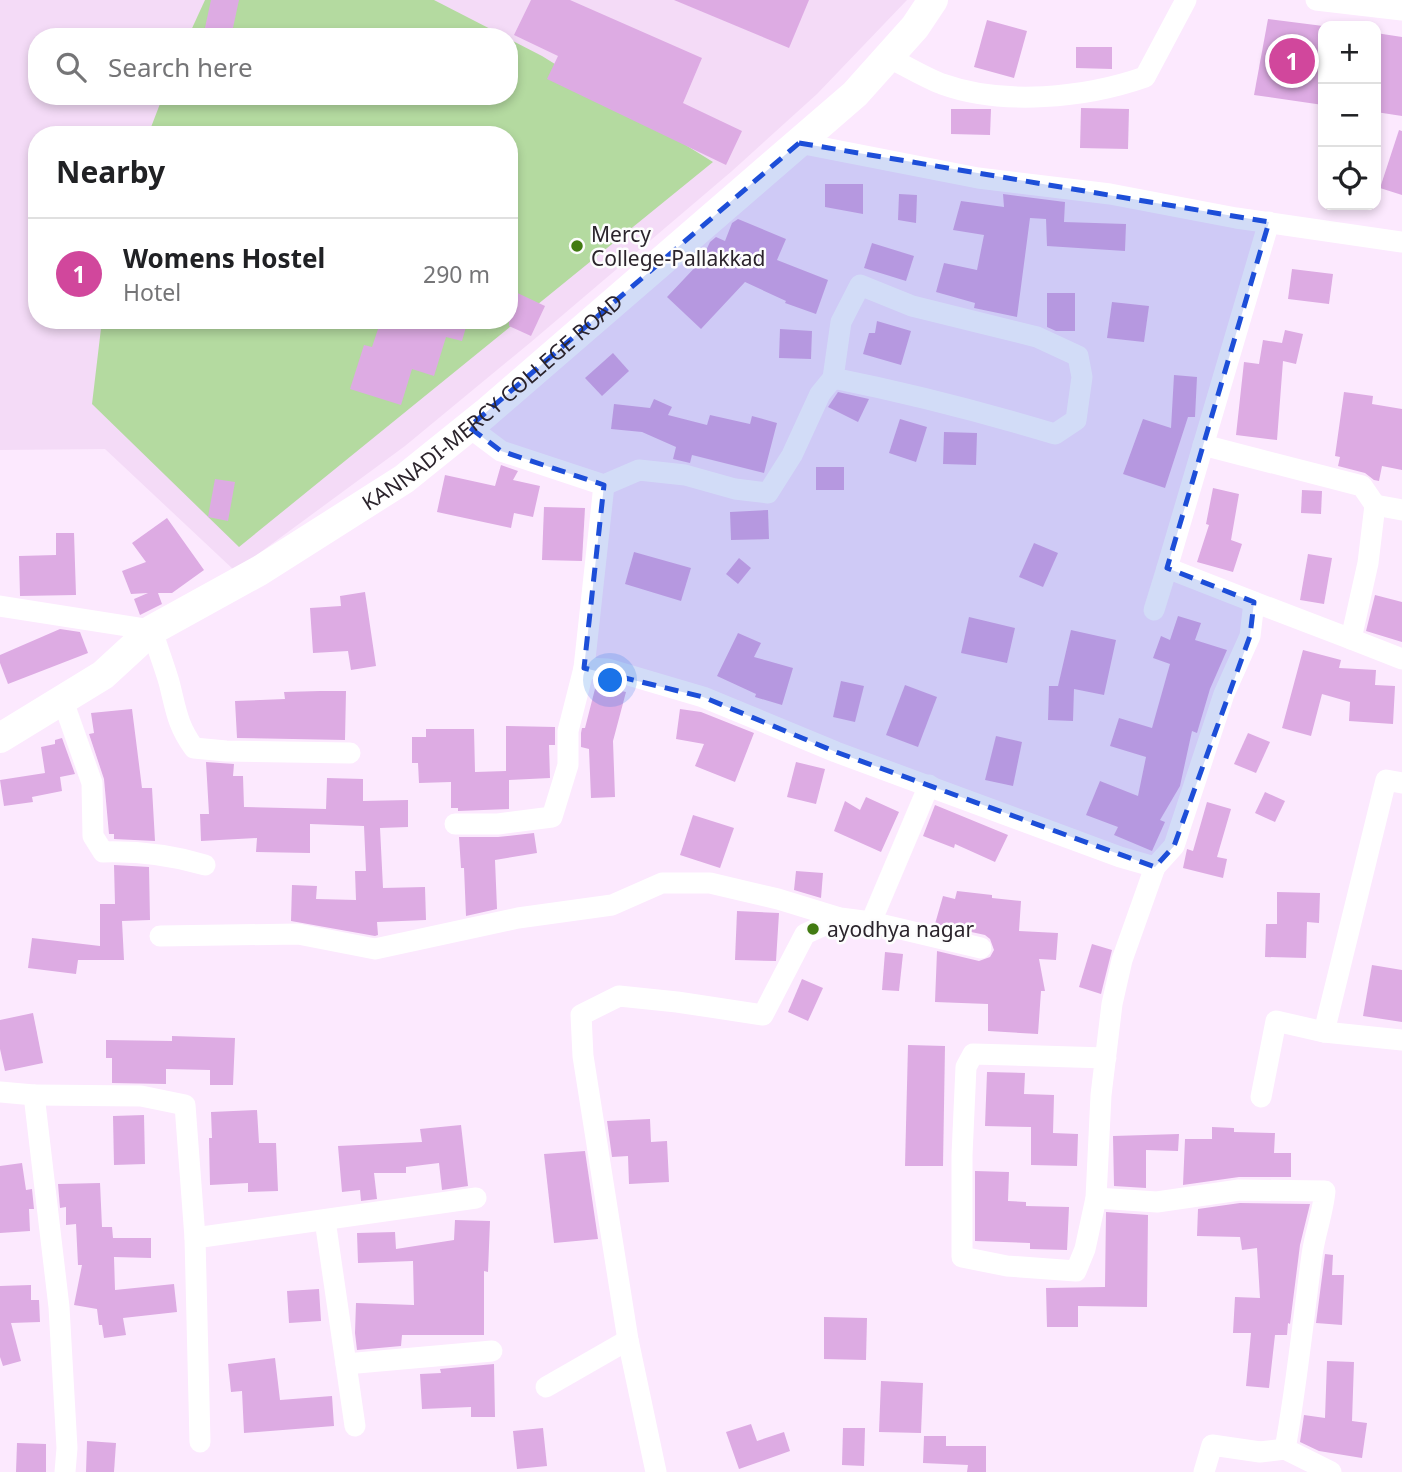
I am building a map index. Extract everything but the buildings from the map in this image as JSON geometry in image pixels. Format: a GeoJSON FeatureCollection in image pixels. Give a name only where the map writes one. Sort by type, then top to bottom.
{"type":"FeatureCollection","features":[{"type":"Feature","properties":{"kind":"main road","name":"KANNADI-MERCY COLLEGE ROAD"},"geometry":{"type":"LineString","coordinates":[[0,738],[103,675],[152,630],[259,571],[404,479],[469,427],[855,94],[915,27],[933,0]]}},
{"type":"Feature","properties":{"kind":"street"},"geometry":{"type":"LineString","coordinates":[[888,57],[942,84],[989,96],[1083,93],[1113,88],[1145,77],[1186,0]]}},
{"type":"Feature","properties":{"kind":"street"},"geometry":{"type":"LineString","coordinates":[[1316,0],[1402,10]]}},
{"type":"Feature","properties":{"kind":"street"},"geometry":{"type":"LineString","coordinates":[[799,143],[978,178],[1110,194],[1402,242]]}},
{"type":"Feature","properties":{"kind":"street"},"geometry":{"type":"LineString","coordinates":[[1154,610],[1269,222]]}},
{"type":"Feature","properties":{"kind":"street"},"geometry":{"type":"LineString","coordinates":[[469,427],[501,451],[604,485],[639,470],[685,475],[734,489],[768,494],[792,455],[820,394],[833,378],[841,322],[860,285],[912,306],[1037,337],[1078,356],[1082,377],[1076,420],[1055,434],[888,389],[833,378]]}},
{"type":"Feature","properties":{"kind":"street"},"geometry":{"type":"LineString","coordinates":[[1203,445],[1362,486],[1375,505],[1368,563],[1351,639]]}},
{"type":"Feature","properties":{"kind":"street"},"geometry":{"type":"LineString","coordinates":[[455,824],[498,824],[552,817],[568,765],[568,731],[584,668],[604,485]]}},
{"type":"Feature","properties":{"kind":"street"},"geometry":{"type":"LineString","coordinates":[[1375,505],[1402,510]]}},
{"type":"Feature","properties":{"kind":"street"},"geometry":{"type":"LineString","coordinates":[[1167,568],[1402,659]]}},
{"type":"Feature","properties":{"kind":"street"},"geometry":{"type":"LineString","coordinates":[[1105,1059],[973,1054],[966,1067],[965,1079],[962,1257],[1007,1266],[1076,1271],[1085,1249],[1096,1198],[1101,1095],[1112,1004],[1122,960],[1155,867],[1174,846],[1224,694],[1250,636],[1254,602]]}},
{"type":"Feature","properties":{"kind":"street"},"geometry":{"type":"LineString","coordinates":[[0,606],[152,630],[169,682],[176,716],[194,748],[350,753]]}},
{"type":"Feature","properties":{"kind":"street"},"geometry":{"type":"LineString","coordinates":[[584,668],[608,670],[703,697],[836,752],[1155,867]]}},
{"type":"Feature","properties":{"kind":"street"},"geometry":{"type":"LineString","coordinates":[[62,701],[92,783],[93,836],[103,852],[134,851],[175,856],[205,865]]}},
{"type":"Feature","properties":{"kind":"street"},"geometry":{"type":"LineString","coordinates":[[1324,1032],[1386,780],[1401,780]]}},
{"type":"Feature","properties":{"kind":"street"},"geometry":{"type":"LineString","coordinates":[[870,922],[929,785]]}},
{"type":"Feature","properties":{"kind":"street"},"geometry":{"type":"LineString","coordinates":[[160,936],[298,934],[375,949],[518,918],[612,905],[662,883],[710,883],[840,918],[870,922],[981,948]]}},
{"type":"Feature","properties":{"kind":"street"},"geometry":{"type":"LineString","coordinates":[[656,1472],[628,1340],[583,1056],[581,1014],[620,996],[763,1014],[805,934],[840,918]]}},
{"type":"Feature","properties":{"kind":"street"},"geometry":{"type":"LineString","coordinates":[[1261,1097],[1276,1021],[1324,1032],[1402,1041]]}},
{"type":"Feature","properties":{"kind":"street"},"geometry":{"type":"LineString","coordinates":[[0,1092],[141,1096],[186,1105],[195,1238],[200,1442]]}},
{"type":"Feature","properties":{"kind":"street"},"geometry":{"type":"LineString","coordinates":[[34,1095],[59,1307],[67,1448],[65,1472]]}},
{"type":"Feature","properties":{"kind":"street"},"geometry":{"type":"LineString","coordinates":[[1096,1198],[1157,1202],[1239,1190],[1325,1191],[1312,1252],[1297,1380],[1285,1449]]}},
{"type":"Feature","properties":{"kind":"street"},"geometry":{"type":"LineString","coordinates":[[195,1238],[476,1198]]}},
{"type":"Feature","properties":{"kind":"street"},"geometry":{"type":"LineString","coordinates":[[325,1220],[355,1426]]}},
{"type":"Feature","properties":{"kind":"street"},"geometry":{"type":"LineString","coordinates":[[546,1387],[628,1340]]}},
{"type":"Feature","properties":{"kind":"street"},"geometry":{"type":"LineString","coordinates":[[346,1364],[492,1351]]}},
{"type":"Feature","properties":{"kind":"street"},"geometry":{"type":"LineString","coordinates":[[1204,1472],[1212,1446],[1260,1452],[1285,1449],[1331,1472]]}},
{"type":"Feature","properties":{"kind":"highlighted area"},"geometry":{"type":"Polygon","coordinates":[[[799,143],[1269,222],[1167,568],[1254,602],[1250,636],[1174,846],[1155,867],[836,752],[703,697],[584,668],[604,485],[501,451],[469,427],[799,143]]]}},
{"type":"Feature","properties":{"kind":"shaded area","name":"Mercy College-Pallakkad"},"geometry":{"type":"Polygon","coordinates":[[[0,0],[907,0],[817,94],[732,171],[531,342],[405,446],[235,571],[105,449],[0,450],[0,0]]]}},
{"type":"Feature","properties":{"kind":"green space"},"geometry":{"type":"Polygon","coordinates":[[[205,0],[434,0],[488,28],[192,28],[205,0]]]}},
{"type":"Feature","properties":{"kind":"green space"},"geometry":{"type":"Polygon","coordinates":[[[518,44],[713,162],[518,320],[518,126],[151,126],[160,105],[518,105],[518,44]]]}},
{"type":"Feature","properties":{"kind":"green space"},"geometry":{"type":"Polygon","coordinates":[[[101,329],[507,329],[239,547],[92,404],[101,329]]]}},
{"type":"Feature","properties":{"kind":"place","name":"Womens Hostel"},"geometry":{"type":"Point","coordinates":[1292,61]}},
{"type":"Feature","properties":{"kind":"place","name":"Mercy College-Pallakkad"},"geometry":{"type":"Point","coordinates":[577,246]}},
{"type":"Feature","properties":{"kind":"place","name":"ayodhya nagar"},"geometry":{"type":"Point","coordinates":[813,929]}}]}
